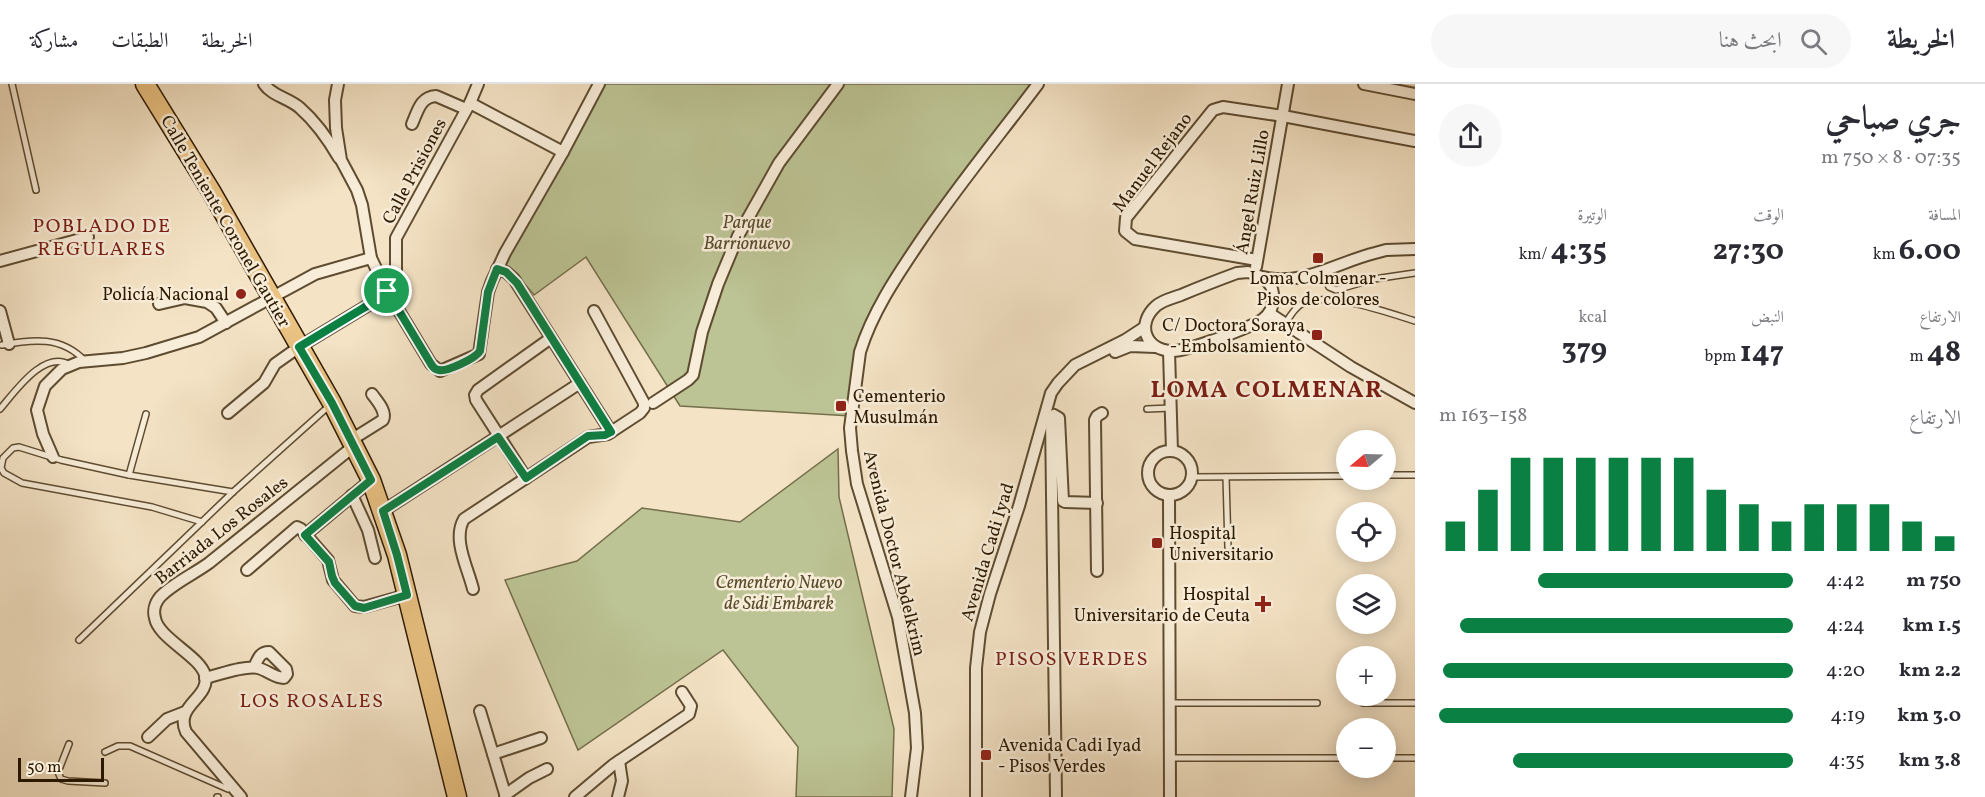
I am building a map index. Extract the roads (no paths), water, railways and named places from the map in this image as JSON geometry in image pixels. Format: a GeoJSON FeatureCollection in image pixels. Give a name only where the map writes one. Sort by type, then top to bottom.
{"type":"FeatureCollection","features":[{"type":"Feature","properties":{"kind":"main road","name":"Calle Teniente Coronel Gautier"},"geometry":{"type":"LineString","coordinates":[[145,84],[195,165],[332,403],[371,480],[397,555],[457,797]]}},
{"type":"Feature","properties":{"kind":"street"},"geometry":{"type":"LineString","coordinates":[[264,84],[268,90],[299,106],[320,128],[341,160],[357,190],[362,205],[371,258],[387,291],[431,364],[437,370],[444,370],[475,357],[480,351],[488,292],[497,269],[600,84]]}},
{"type":"Feature","properties":{"kind":"street"},"geometry":{"type":"LineString","coordinates":[[338,84],[335,100],[336,128],[341,160]]}},
{"type":"Feature","properties":{"kind":"street","name":"Calle Prisiones"},"geometry":{"type":"LineString","coordinates":[[387,291],[396,276],[396,238],[478,84]]}},
{"type":"Feature","properties":{"kind":"street"},"geometry":{"type":"LineString","coordinates":[[653,403],[693,375],[702,332],[718,284],[738,236],[779,163],[838,84]]}},
{"type":"Feature","properties":{"kind":"street","name":"Avenida Doctor Abdelkrim"},"geometry":{"type":"LineString","coordinates":[[911,797],[917,748],[915,713],[898,617],[857,484],[852,451],[850,428],[860,352],[863,341],[894,279],[961,184],[1038,84]]}},
{"type":"Feature","properties":{"kind":"street","name":"Ángel Ruiz Lillo"},"geometry":{"type":"LineString","coordinates":[[1257,275],[1257,260],[1288,84]]}},
{"type":"Feature","properties":{"kind":"street"},"geometry":{"type":"LineString","coordinates":[[1364,84],[1415,94]]}},
{"type":"Feature","properties":{"kind":"street"},"geometry":{"type":"LineString","coordinates":[[412,124],[422,101],[436,96],[468,106],[563,152]]}},
{"type":"Feature","properties":{"kind":"street","name":"Manuel Rejano"},"geometry":{"type":"LineString","coordinates":[[1257,260],[1141,240],[1128,235],[1124,226],[1126,218],[1213,110],[1223,107],[1283,116]]}},
{"type":"Feature","properties":{"kind":"street"},"geometry":{"type":"LineString","coordinates":[[1283,116],[1415,141]]}},
{"type":"Feature","properties":{"kind":"street"},"geometry":{"type":"LineString","coordinates":[[0,261],[88,237]]}},
{"type":"Feature","properties":{"kind":"street"},"geometry":{"type":"LineString","coordinates":[[1158,347],[1146,336],[1145,327],[1148,316],[1161,303],[1237,273],[1248,272],[1281,280],[1299,278],[1375,253],[1415,249]]}},
{"type":"Feature","properties":{"kind":"street"},"geometry":{"type":"LineString","coordinates":[[53,457],[43,434],[37,410],[45,386],[56,374],[70,365],[85,361],[123,358],[199,338],[315,274],[371,258]]}},
{"type":"Feature","properties":{"kind":"street"},"geometry":{"type":"LineString","coordinates":[[497,269],[506,272],[514,279],[611,432]]}},
{"type":"Feature","properties":{"kind":"street"},"geometry":{"type":"LineString","coordinates":[[1257,275],[1265,279],[1271,287],[1273,301]]}},
{"type":"Feature","properties":{"kind":"street"},"geometry":{"type":"LineString","coordinates":[[1172,451],[1169,351],[1182,350],[1256,323],[1269,313],[1273,301],[1285,287],[1299,278]]}},
{"type":"Feature","properties":{"kind":"street"},"geometry":{"type":"LineString","coordinates":[[228,413],[264,383],[275,364],[380,298],[387,291]]}},
{"type":"Feature","properties":{"kind":"street"},"geometry":{"type":"LineString","coordinates":[[159,304],[185,298],[207,302],[216,308],[226,323]]}},
{"type":"Feature","properties":{"kind":"street"},"geometry":{"type":"LineString","coordinates":[[0,311],[5,344]]}},
{"type":"Feature","properties":{"kind":"street"},"geometry":{"type":"LineString","coordinates":[[473,589],[459,538],[462,524],[468,515],[588,436],[605,435],[611,432],[640,413],[645,405],[594,311]]}},
{"type":"Feature","properties":{"kind":"street"},"geometry":{"type":"LineString","coordinates":[[1269,313],[1351,367],[1415,403]]}},
{"type":"Feature","properties":{"kind":"street","name":"Avenida Cadi Iyad"},"geometry":{"type":"LineString","coordinates":[[976,797],[976,668],[984,613],[1019,506],[1051,393],[1075,365],[1125,340],[1145,327]]}},
{"type":"Feature","properties":{"kind":"street"},"geometry":{"type":"LineString","coordinates":[[526,478],[476,400],[476,392],[551,338]]}},
{"type":"Feature","properties":{"kind":"street","name":"Avenida Cadi Iyad"},"geometry":{"type":"LineString","coordinates":[[1075,365],[1130,346],[1143,345],[1169,351]]}},
{"type":"Feature","properties":{"kind":"street"},"geometry":{"type":"LineString","coordinates":[[383,511],[580,383]]}},
{"type":"Feature","properties":{"kind":"street","name":"Barriada Los Rosales"},"geometry":{"type":"LineString","coordinates":[[205,678],[201,668],[157,626],[154,614],[159,599],[200,570],[383,420],[384,411],[372,394]]}},
{"type":"Feature","properties":{"kind":"street"},"geometry":{"type":"LineString","coordinates":[[1097,571],[1098,502],[1095,420],[1102,413]]}},
{"type":"Feature","properties":{"kind":"street"},"geometry":{"type":"LineString","coordinates":[[1056,797],[1051,418],[1054,415],[1059,417],[1062,501],[1098,502]]}},
{"type":"Feature","properties":{"kind":"street"},"geometry":{"type":"LineString","coordinates":[[1172,451],[1183,455],[1187,460],[1192,477],[1190,483],[1181,492],[1169,495],[1152,485],[1149,472],[1154,459],[1159,454],[1172,451]]}},
{"type":"Feature","properties":{"kind":"street"},"geometry":{"type":"LineString","coordinates":[[305,535],[371,480]]}},
{"type":"Feature","properties":{"kind":"street"},"geometry":{"type":"LineString","coordinates":[[352,495],[368,530],[375,558]]}},
{"type":"Feature","properties":{"kind":"street"},"geometry":{"type":"LineString","coordinates":[[1169,495],[1170,797]]}},
{"type":"Feature","properties":{"kind":"street"},"geometry":{"type":"LineString","coordinates":[[247,570],[294,527],[299,527],[328,560],[333,579],[355,606],[364,608],[407,595]]}},
{"type":"Feature","properties":{"kind":"street"},"geometry":{"type":"LineString","coordinates":[[241,797],[186,732],[183,722],[185,712],[204,688],[205,678],[254,667]]}},
{"type":"Feature","properties":{"kind":"street"},"geometry":{"type":"LineString","coordinates":[[575,797],[619,761],[689,714],[691,706],[682,692]]}},
{"type":"Feature","properties":{"kind":"street"},"geometry":{"type":"LineString","coordinates":[[480,711],[506,796],[530,778],[547,769]]}},
{"type":"Feature","properties":{"kind":"street"},"geometry":{"type":"LineString","coordinates":[[148,737],[167,719],[185,712]]}},
{"type":"Feature","properties":{"kind":"street"},"geometry":{"type":"LineString","coordinates":[[493,754],[541,738]]}},
{"type":"Feature","properties":{"kind":"street"},"geometry":{"type":"LineString","coordinates":[[618,797],[622,781],[619,761]]}},
{"type":"Feature","properties":{"kind":"lane"},"geometry":{"type":"LineString","coordinates":[[12,84],[36,190]]}},
{"type":"Feature","properties":{"kind":"lane"},"geometry":{"type":"LineString","coordinates":[[1322,271],[1329,287],[1336,290],[1396,274],[1415,273]]}},
{"type":"Feature","properties":{"kind":"lane"},"geometry":{"type":"LineString","coordinates":[[1285,324],[1295,309],[1301,305],[1310,301],[1326,300],[1370,307],[1415,321]]}},
{"type":"Feature","properties":{"kind":"lane"},"geometry":{"type":"LineString","coordinates":[[5,344],[38,341],[60,344],[75,351],[85,361]]}},
{"type":"Feature","properties":{"kind":"lane"},"geometry":{"type":"LineString","coordinates":[[0,409],[23,381],[39,369],[55,360],[70,365]]}},
{"type":"Feature","properties":{"kind":"lane"},"geometry":{"type":"LineString","coordinates":[[79,640],[234,492],[332,403]]}},
{"type":"Feature","properties":{"kind":"lane"},"geometry":{"type":"LineString","coordinates":[[1147,409],[1171,408]]}},
{"type":"Feature","properties":{"kind":"lane"},"geometry":{"type":"LineString","coordinates":[[129,475],[146,414]]}},
{"type":"Feature","properties":{"kind":"lane"},"geometry":{"type":"LineString","coordinates":[[202,522],[152,507],[22,483],[4,473],[1,468],[3,458],[13,448],[19,447],[129,475],[234,492]]}},
{"type":"Feature","properties":{"kind":"lane"},"geometry":{"type":"LineString","coordinates":[[1396,475],[1415,475]]}},
{"type":"Feature","properties":{"kind":"lane"},"geometry":{"type":"LineString","coordinates":[[1192,477],[1336,476]]}},
{"type":"Feature","properties":{"kind":"lane"},"geometry":{"type":"LineString","coordinates":[[1226,477],[1228,547]]}},
{"type":"Feature","properties":{"kind":"lane"},"geometry":{"type":"LineString","coordinates":[[1170,704],[1317,703]]}},
{"type":"Feature","properties":{"kind":"lane"},"geometry":{"type":"LineString","coordinates":[[1396,703],[1415,703]]}},
{"type":"Feature","properties":{"kind":"lane"},"geometry":{"type":"LineString","coordinates":[[69,744],[58,772],[61,779],[105,783]]}},
{"type":"Feature","properties":{"kind":"lane"},"geometry":{"type":"LineString","coordinates":[[105,752],[118,746],[130,746],[228,789]]}},
{"type":"Feature","properties":{"kind":"lane"},"geometry":{"type":"LineString","coordinates":[[1170,758],[1336,758]]}},
{"type":"Feature","properties":{"kind":"lane"},"geometry":{"type":"LineString","coordinates":[[1396,758],[1415,758]]}},
{"type":"Feature","properties":{"kind":"place","name":"Loma Colmenar - Pisos de colores"},"geometry":{"type":"Point","coordinates":[1318,258]}},
{"type":"Feature","properties":{"kind":"place","name":"Policía Nacional"},"geometry":{"type":"Point","coordinates":[241,294]}},
{"type":"Feature","properties":{"kind":"place","name":"C/ Doctora Soraya - Embolsamiento"},"geometry":{"type":"Point","coordinates":[1317,335]}},
{"type":"Feature","properties":{"kind":"place","name":"Cementerio Musulmán"},"geometry":{"type":"Point","coordinates":[841,406]}},
{"type":"Feature","properties":{"kind":"place","name":"Hospital Universitario"},"geometry":{"type":"Point","coordinates":[1157,543]}},
{"type":"Feature","properties":{"kind":"place","name":"Hospital Universitario de Ceuta"},"geometry":{"type":"Point","coordinates":[1263,604]}},
{"type":"Feature","properties":{"kind":"place","name":"Avenida Cadi Iyad - Pisos Verdes"},"geometry":{"type":"Point","coordinates":[986,755]}},
{"type":"Feature","properties":{"kind":"district","name":"POBLADO DE REGULARES"},"geometry":{"type":"Point","coordinates":[102,236]}},
{"type":"Feature","properties":{"kind":"district","name":"LOMA COLMENAR"},"geometry":{"type":"Point","coordinates":[1267,389]}},
{"type":"Feature","properties":{"kind":"district","name":"PISOS VERDES"},"geometry":{"type":"Point","coordinates":[1072,658]}},
{"type":"Feature","properties":{"kind":"district","name":"LOS ROSALES"},"geometry":{"type":"Point","coordinates":[312,700]}},
{"type":"Feature","properties":{"kind":"park label","name":"Parque Barrionuevo"},"geometry":{"type":"Point","coordinates":[747,232]}},
{"type":"Feature","properties":{"kind":"park label","name":"Cementerio Nuevo de Sidi Embarek"},"geometry":{"type":"Point","coordinates":[779,592]}}]}
